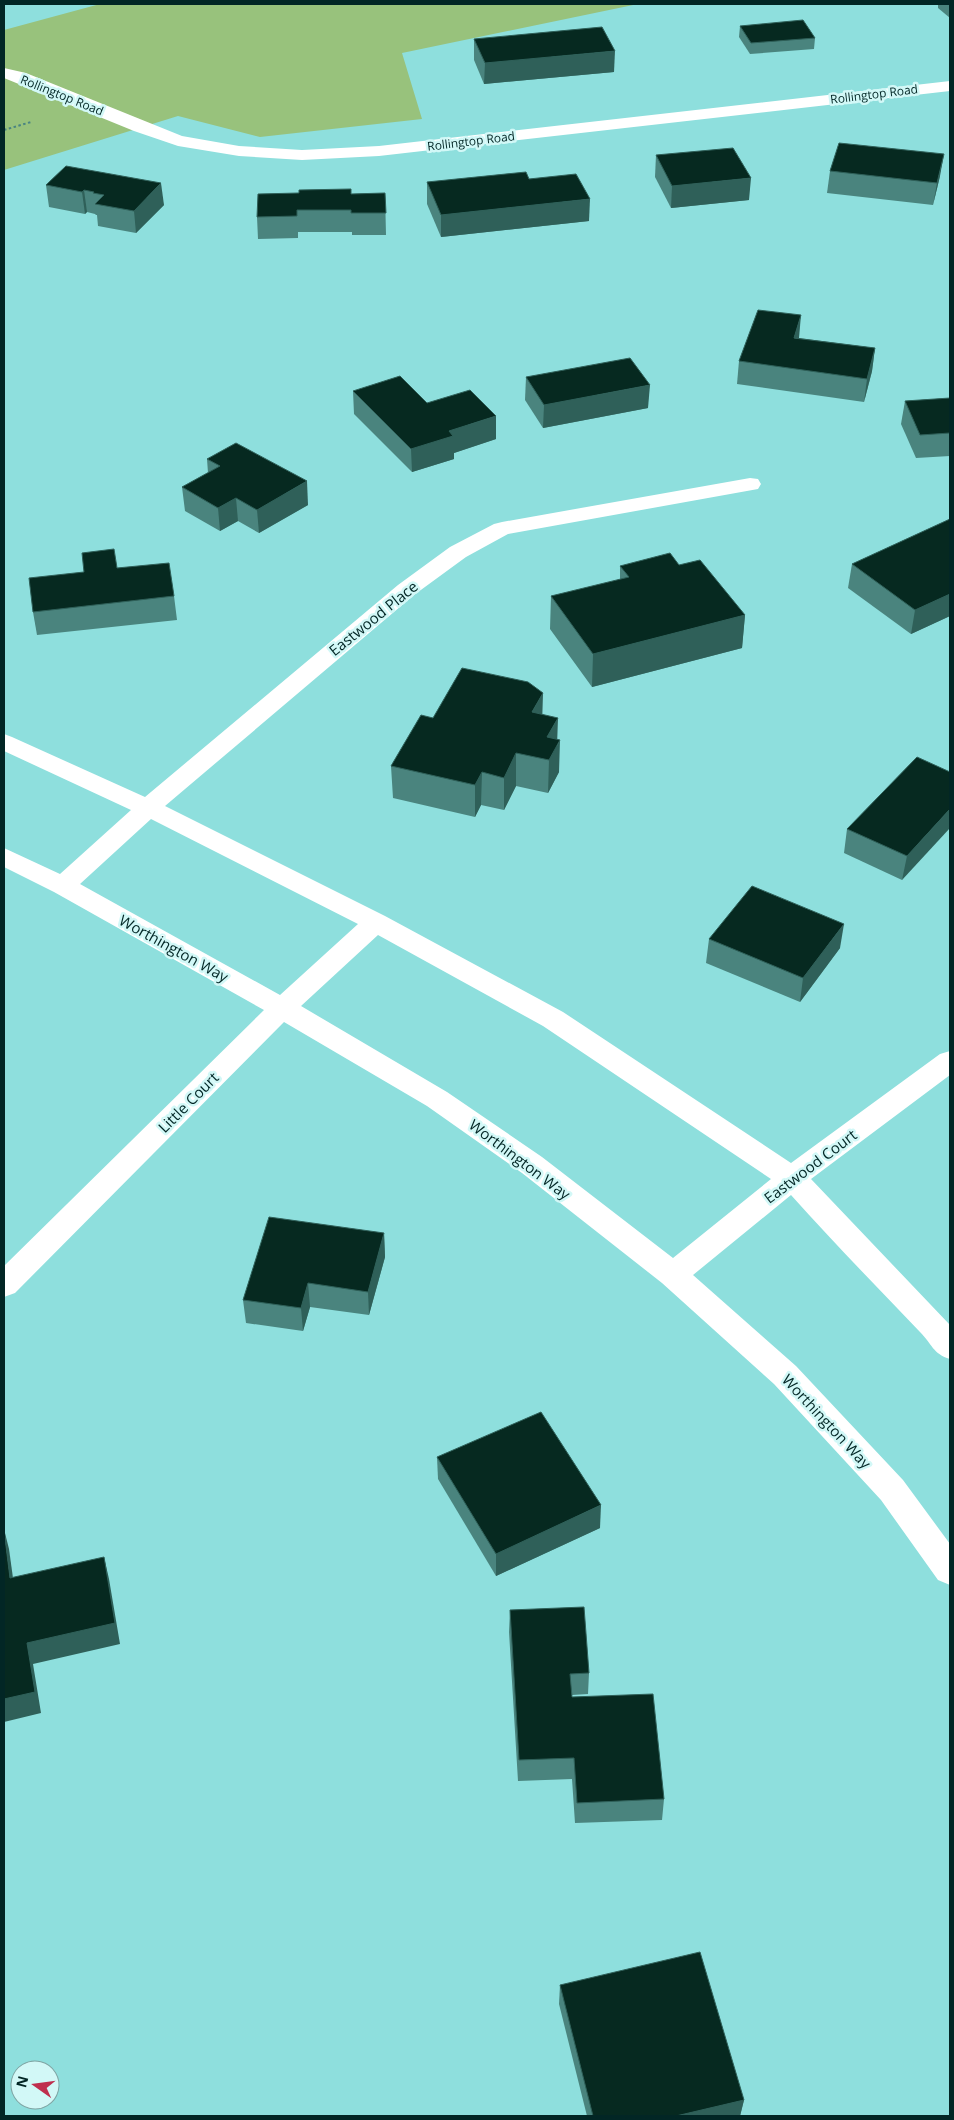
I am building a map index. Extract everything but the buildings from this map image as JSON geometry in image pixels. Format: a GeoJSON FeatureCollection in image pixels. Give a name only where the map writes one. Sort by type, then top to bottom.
{"type":"FeatureCollection","features":[{"type":"Feature","properties":{"kind":"street","name":"Rollingtop Road"},"geometry":{"type":"LineString","coordinates":[[4,73],[20,77],[178,141],[239,151],[302,155],[379,151],[950,86]]}},
{"type":"Feature","properties":{"kind":"street","name":"Eastwood Place"},"geometry":{"type":"LineString","coordinates":[[63,886],[148,808],[406,590],[458,552],[502,529],[750,484]]}},
{"type":"Feature","properties":{"kind":"street"},"geometry":{"type":"LineString","coordinates":[[4,742],[148,808],[376,922],[553,1019],[792,1178],[883,1276],[934,1325],[950,1347]]}},
{"type":"Feature","properties":{"kind":"street","name":"Worthington Way"},"geometry":{"type":"LineString","coordinates":[[4,857],[63,886],[282,1008],[437,1099],[532,1165],[673,1275],[785,1375],[892,1490],[950,1570]]}},
{"type":"Feature","properties":{"kind":"street","name":"Little Court"},"geometry":{"type":"LineString","coordinates":[[4,1285],[282,1008],[376,922]]}},
{"type":"Feature","properties":{"kind":"street","name":"Eastwood Court"},"geometry":{"type":"LineString","coordinates":[[673,1275],[792,1178],[950,1062]]}},
{"type":"Feature","properties":{"kind":"green space"},"geometry":{"type":"Polygon","coordinates":[[[100,4],[638,4],[402,53],[422,119],[260,137],[178,116],[4,170],[4,30],[100,4]]]}}]}
